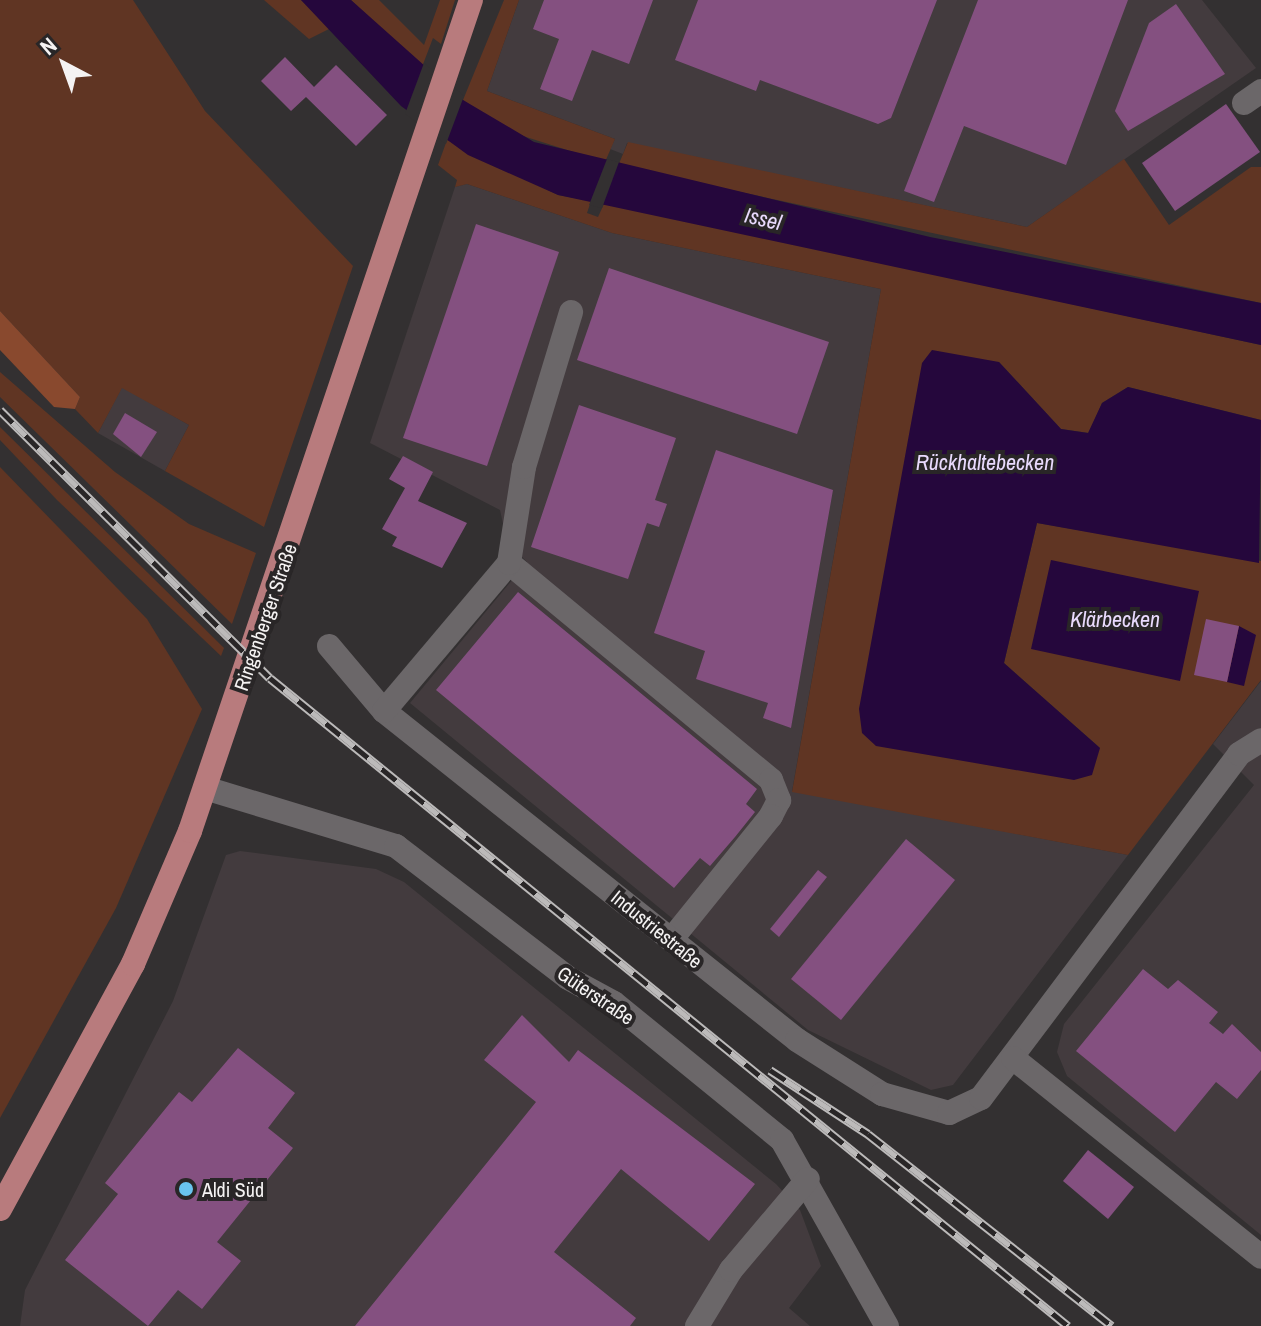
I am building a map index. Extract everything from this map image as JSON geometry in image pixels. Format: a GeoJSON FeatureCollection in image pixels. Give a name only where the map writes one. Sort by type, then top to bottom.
{"type":"FeatureCollection","features":[{"type":"Feature","properties":{"kind":"main road","name":"Ringenberger Straße"},"geometry":{"type":"LineString","coordinates":[[0,1209],[133,964],[205,788],[471,0]]}},
{"type":"Feature","properties":{"kind":"street"},"geometry":{"type":"LineString","coordinates":[[384,711],[509,563],[524,467],[571,312]]}},
{"type":"Feature","properties":{"kind":"street"},"geometry":{"type":"LineString","coordinates":[[509,563],[771,780],[779,800],[771,816],[671,940]]}},
{"type":"Feature","properties":{"kind":"street","name":"Industriestraße"},"geometry":{"type":"LineString","coordinates":[[329,646],[384,711],[797,1040],[882,1094],[949,1113],[981,1098],[1239,754],[1261,740]]}},
{"type":"Feature","properties":{"kind":"street","name":"Güterstraße"},"geometry":{"type":"LineString","coordinates":[[205,788],[358,831],[420,861],[722,1091],[782,1140],[808,1179],[887,1326]]}},
{"type":"Feature","properties":{"kind":"street"},"geometry":{"type":"LineString","coordinates":[[1013,1058],[1261,1257]]}},
{"type":"Feature","properties":{"kind":"street"},"geometry":{"type":"LineString","coordinates":[[697,1326],[731,1270],[808,1179]]}},
{"type":"Feature","properties":{"kind":"shaded area"},"geometry":{"type":"Polygon","coordinates":[[[0,0],[133,0],[205,111],[353,266],[264,527],[165,471],[189,425],[122,388],[98,433],[75,409],[80,397],[0,311],[0,0]]]}},
{"type":"Feature","properties":{"kind":"shaded area"},"geometry":{"type":"Polygon","coordinates":[[[264,0],[301,0],[331,28],[309,39],[264,0]]]}},
{"type":"Feature","properties":{"kind":"shaded area"},"geometry":{"type":"Polygon","coordinates":[[[351,0],[379,0],[424,45],[440,0],[455,0],[441,44],[433,38],[422,67],[351,0]]]}},
{"type":"Feature","properties":{"kind":"shaded area"},"geometry":{"type":"Polygon","coordinates":[[[504,0],[519,0],[487,91],[615,139],[605,162],[504,130],[463,100],[504,0]]]}},
{"type":"Feature","properties":{"kind":"shaded area"},"geometry":{"type":"Polygon","coordinates":[[[519,0],[1202,0],[1256,68],[1027,227],[627,143],[623,154],[610,149],[615,139],[487,91],[519,0]]]}},
{"type":"Feature","properties":{"kind":"shaded area"},"geometry":{"type":"Polygon","coordinates":[[[447,140],[558,195],[591,201],[587,213],[598,217],[604,204],[619,206],[1261,345],[1261,420],[1128,387],[1102,403],[1089,433],[1061,429],[999,362],[859,709],[1100,748],[1004,663],[1037,523],[1261,561],[1261,680],[1128,855],[792,792],[881,289],[612,233],[467,184],[455,187],[457,180],[438,165],[447,140]]]}},
{"type":"Feature","properties":{"kind":"shaded area"},"geometry":{"type":"Polygon","coordinates":[[[628,142],[1027,227],[1124,159],[1169,225],[1251,167],[1261,167],[1261,303],[618,166],[628,142]]]}},
{"type":"Feature","properties":{"kind":"shaded area"},"geometry":{"type":"Polygon","coordinates":[[[467,184],[612,233],[881,289],[792,791],[1128,855],[953,1085],[931,1090],[808,1030],[410,703],[527,562],[507,542],[500,510],[370,443],[455,187],[467,184]]]}},
{"type":"Feature","properties":{"kind":"shaded area"},"geometry":{"type":"Polygon","coordinates":[[[0,311],[80,397],[75,409],[54,407],[0,350],[0,311]]]}},
{"type":"Feature","properties":{"kind":"shaded area"},"geometry":{"type":"Polygon","coordinates":[[[0,372],[115,472],[189,524],[256,553],[232,624],[0,397],[0,372]]]}},
{"type":"Feature","properties":{"kind":"shaded area"},"geometry":{"type":"Polygon","coordinates":[[[122,387],[189,425],[165,471],[98,433],[122,387]]]}},
{"type":"Feature","properties":{"kind":"shaded area"},"geometry":{"type":"Polygon","coordinates":[[[0,427],[224,648],[221,656],[57,500],[0,440],[0,427]]]}},
{"type":"Feature","properties":{"kind":"shaded area"},"geometry":{"type":"Polygon","coordinates":[[[0,467],[147,619],[202,709],[116,908],[0,1118],[0,467]]]}},
{"type":"Feature","properties":{"kind":"shaded area"},"geometry":{"type":"Polygon","coordinates":[[[1261,681],[1261,1235],[1067,1076],[1057,1052],[1064,1024],[1254,785],[1213,744],[1261,681]]]}},
{"type":"Feature","properties":{"kind":"shaded area"},"geometry":{"type":"Polygon","coordinates":[[[240,851],[376,869],[404,882],[776,1184],[800,1210],[821,1266],[789,1308],[810,1326],[20,1326],[25,1290],[173,1001],[226,855],[240,851]]]}},
{"type":"Feature","properties":{"kind":"water","name":"Issel"},"geometry":{"type":"Polygon","coordinates":[[[301,0],[351,0],[463,100],[534,142],[930,237],[1261,303],[1261,345],[558,195],[468,155],[401,106],[301,0]]]}},
{"type":"Feature","properties":{"kind":"water","name":"Rückhaltebecken"},"geometry":{"type":"Polygon","coordinates":[[[932,350],[999,362],[1061,429],[1088,433],[1102,403],[1128,387],[1261,420],[1259,563],[1037,523],[1004,663],[1100,748],[1092,775],[1074,780],[876,746],[862,733],[859,709],[922,363],[932,350]]]}},
{"type":"Feature","properties":{"kind":"water","name":"Klärbecken"},"geometry":{"type":"Polygon","coordinates":[[[1051,560],[1199,591],[1180,681],[1031,649],[1051,560]]]}},
{"type":"Feature","properties":{"kind":"water"},"geometry":{"type":"Polygon","coordinates":[[[1239,626],[1256,635],[1244,686],[1227,682],[1239,626]]]}},
{"type":"Feature","properties":{"kind":"pier"},"geometry":{"type":"Polygon","coordinates":[[[424,63],[464,96],[446,144],[405,114],[424,63]]]}},
{"type":"Feature","properties":{"kind":"pier"},"geometry":{"type":"Polygon","coordinates":[[[607,159],[619,162],[602,208],[589,205],[607,159]]]}},
{"type":"Feature","properties":{"kind":"building"},"geometry":{"type":"Polygon","coordinates":[[[544,0],[653,0],[629,64],[592,50],[572,101],[540,89],[559,39],[533,29],[544,0]]]}},
{"type":"Feature","properties":{"kind":"building"},"geometry":{"type":"Polygon","coordinates":[[[698,0],[937,0],[891,118],[878,124],[760,80],[756,91],[675,60],[698,0]]]}},
{"type":"Feature","properties":{"kind":"building"},"geometry":{"type":"Polygon","coordinates":[[[978,0],[1128,0],[1066,165],[964,126],[934,202],[904,191],[978,0]]]}},
{"type":"Feature","properties":{"kind":"building"},"geometry":{"type":"Polygon","coordinates":[[[1176,4],[1225,74],[1128,131],[1115,111],[1149,23],[1176,4]]]}},
{"type":"Feature","properties":{"kind":"building"},"geometry":{"type":"Polygon","coordinates":[[[285,57],[314,87],[336,65],[387,115],[356,146],[306,97],[291,111],[261,81],[285,57]]]}},
{"type":"Feature","properties":{"kind":"building"},"geometry":{"type":"Polygon","coordinates":[[[1226,104],[1260,152],[1175,211],[1142,163],[1226,104]]]}},
{"type":"Feature","properties":{"kind":"building"},"geometry":{"type":"Polygon","coordinates":[[[476,224],[559,252],[487,466],[403,438],[476,224]]]}},
{"type":"Feature","properties":{"kind":"building"},"geometry":{"type":"Polygon","coordinates":[[[609,268],[829,342],[797,434],[577,360],[609,268]]]}},
{"type":"Feature","properties":{"kind":"building"},"geometry":{"type":"Polygon","coordinates":[[[579,405],[676,438],[655,500],[667,504],[659,527],[647,523],[628,579],[531,547],[579,405]]]}},
{"type":"Feature","properties":{"kind":"building"},"geometry":{"type":"Polygon","coordinates":[[[125,413],[157,432],[141,457],[113,434],[125,413]]]}},
{"type":"Feature","properties":{"kind":"building"},"geometry":{"type":"Polygon","coordinates":[[[716,450],[833,490],[791,728],[763,718],[768,703],[696,679],[705,651],[654,633],[716,450]]]}},
{"type":"Feature","properties":{"kind":"building"},"geometry":{"type":"Polygon","coordinates":[[[403,456],[433,472],[418,501],[467,523],[442,568],[392,546],[397,537],[382,529],[405,488],[389,479],[403,456]]]}},
{"type":"Feature","properties":{"kind":"building"},"geometry":{"type":"Polygon","coordinates":[[[518,592],[757,789],[746,804],[755,812],[735,837],[710,866],[700,858],[674,888],[436,690],[518,592]]]}},
{"type":"Feature","properties":{"kind":"building"},"geometry":{"type":"Polygon","coordinates":[[[1206,619],[1239,626],[1227,682],[1194,675],[1206,619]]]}},
{"type":"Feature","properties":{"kind":"building"},"geometry":{"type":"Polygon","coordinates":[[[906,839],[955,880],[841,1020],[791,979],[906,839]]]}},
{"type":"Feature","properties":{"kind":"building"},"geometry":{"type":"Polygon","coordinates":[[[818,870],[827,877],[779,937],[770,929],[818,870]]]}},
{"type":"Feature","properties":{"kind":"building"},"geometry":{"type":"Polygon","coordinates":[[[1143,969],[1168,989],[1178,980],[1218,1012],[1209,1023],[1223,1034],[1232,1024],[1261,1052],[1261,1070],[1237,1099],[1216,1082],[1175,1132],[1076,1051],[1143,969]]]}},
{"type":"Feature","properties":{"kind":"building"},"geometry":{"type":"Polygon","coordinates":[[[522,1015],[569,1062],[578,1050],[755,1184],[709,1241],[621,1169],[554,1252],[636,1318],[630,1326],[355,1326],[536,1102],[484,1060],[522,1015]]]}},
{"type":"Feature","properties":{"kind":"building","name":"Aldi Süd"},"geometry":{"type":"Polygon","coordinates":[[[238,1048],[295,1093],[268,1128],[293,1148],[217,1242],[241,1261],[202,1309],[178,1290],[148,1326],[65,1260],[118,1194],[105,1183],[179,1092],[192,1102],[238,1048]]]}},
{"type":"Feature","properties":{"kind":"building"},"geometry":{"type":"Polygon","coordinates":[[[1088,1150],[1134,1187],[1108,1219],[1063,1181],[1088,1150]]]}},
{"type":"Feature","properties":{"kind":"railway"},"geometry":{"type":"LineString","coordinates":[[0,410],[270,678],[1068,1326]]}},
{"type":"Feature","properties":{"kind":"railway"},"geometry":{"type":"LineString","coordinates":[[770,1070],[868,1134],[1112,1326]]}},
{"type":"Feature","properties":{"kind":"place","name":"Aldi Süd"},"geometry":{"type":"Point","coordinates":[186,1189]}}]}
